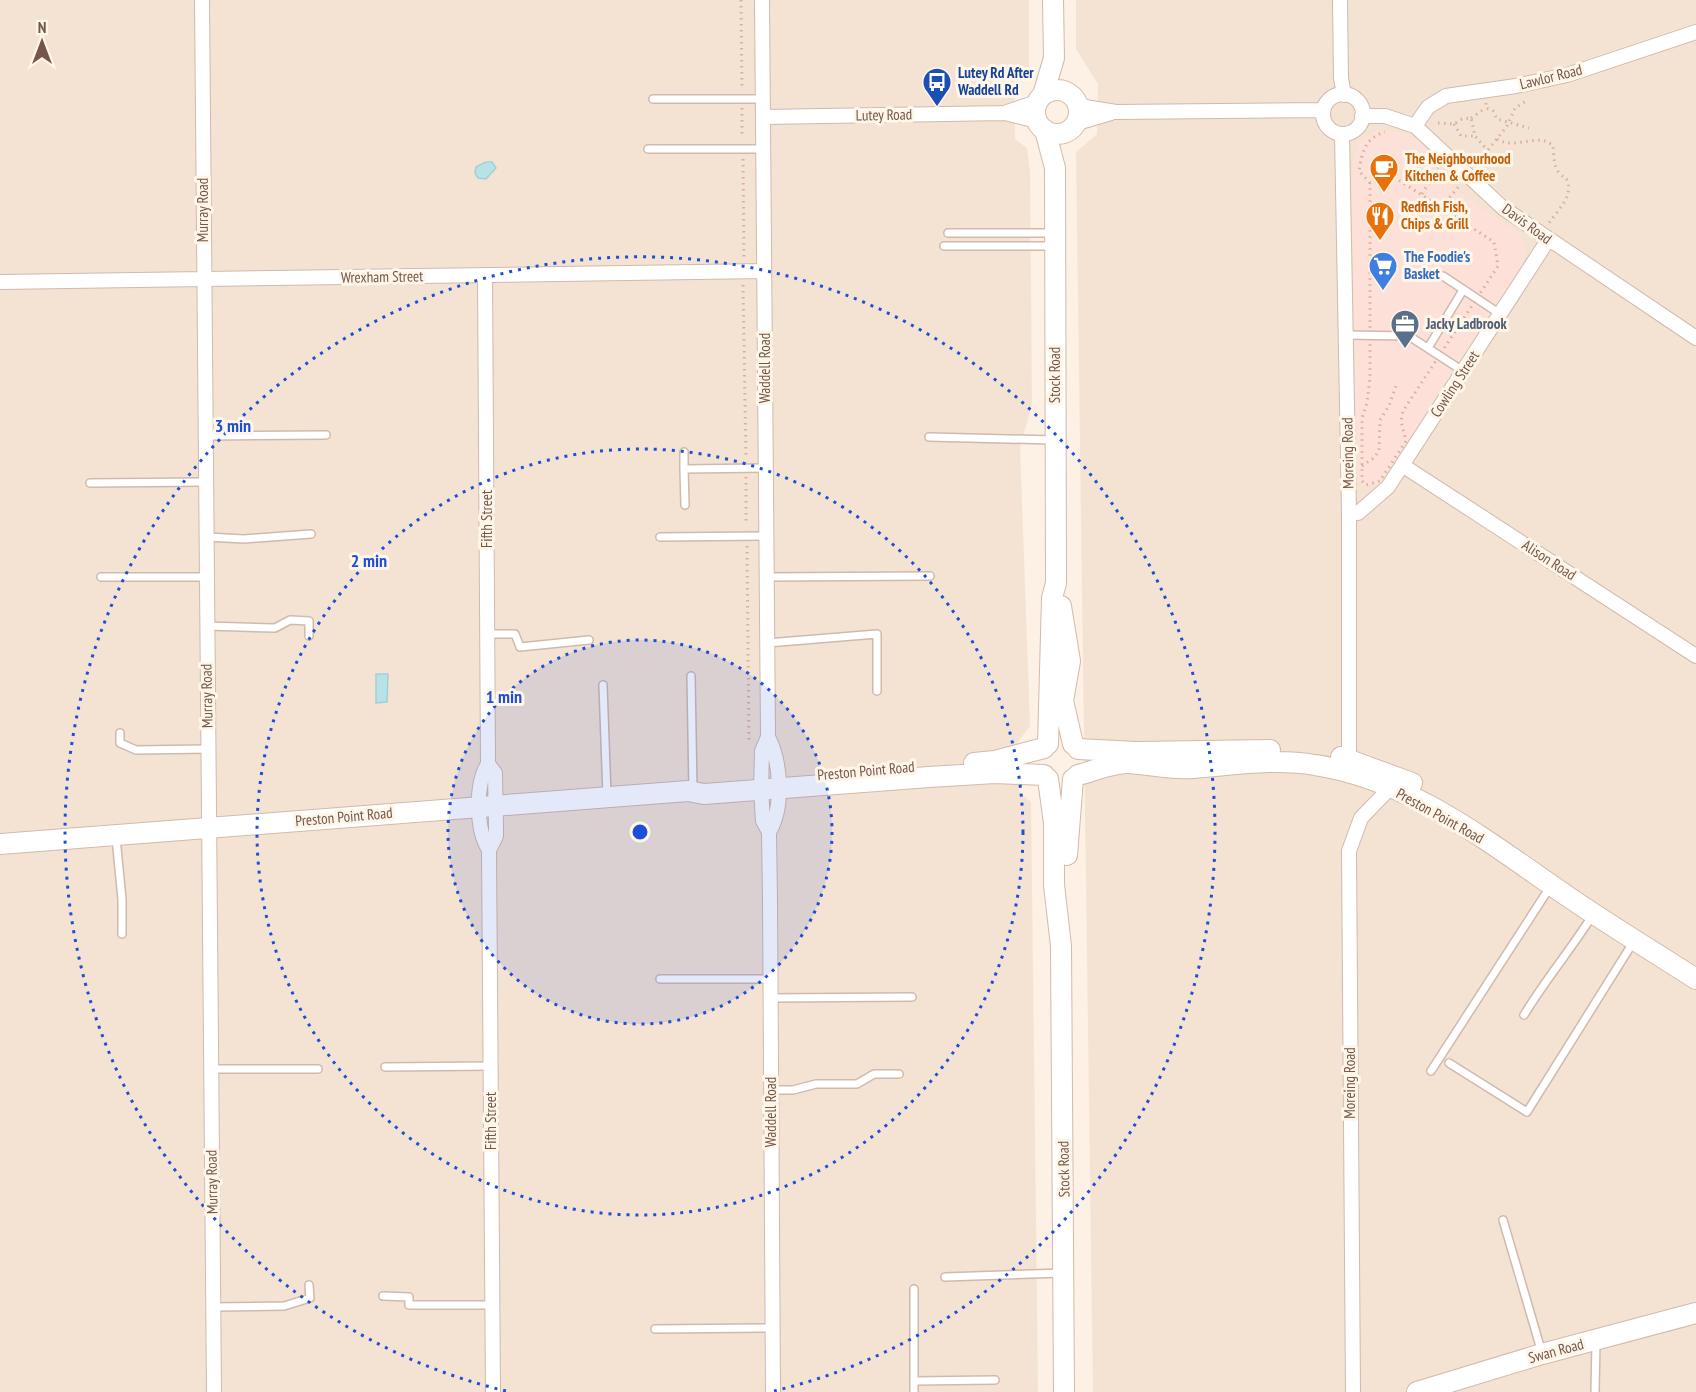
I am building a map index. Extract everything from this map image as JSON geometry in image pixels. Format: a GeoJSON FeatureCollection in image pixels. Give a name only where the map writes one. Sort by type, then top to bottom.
{"type":"FeatureCollection","features":[{"type":"Feature","properties":{"kind":"main road"},"geometry":{"type":"LineString","coordinates":[[1041,112],[1053,58],[1053,0]]}},
{"type":"Feature","properties":{"kind":"main road"},"geometry":{"type":"LineString","coordinates":[[1053,58],[1073,113]]}},
{"type":"Feature","properties":{"kind":"main road"},"geometry":{"type":"LineString","coordinates":[[1041,112],[1056,90],[1073,113]]}},
{"type":"Feature","properties":{"kind":"main road"},"geometry":{"type":"LineString","coordinates":[[1041,112],[1060,134],[1073,113]]}},
{"type":"Feature","properties":{"kind":"main road","name":"Stock Road"},"geometry":{"type":"LineString","coordinates":[[1041,112],[1055,168],[1056,583],[1070,661],[1063,701],[1083,762],[1076,777],[1068,844],[1068,932],[1061,946]]}},
{"type":"Feature","properties":{"kind":"main road","name":"Stock Road"},"geometry":{"type":"LineString","coordinates":[[1055,168],[1073,113]]}},
{"type":"Feature","properties":{"kind":"main road","name":"Stock Road"},"geometry":{"type":"LineString","coordinates":[[1056,583],[1052,598],[1046,746],[1040,765],[1046,777],[1054,823],[1054,885],[1061,946],[1065,1392]]}},
{"type":"Feature","properties":{"kind":"main road"},"geometry":{"type":"LineString","coordinates":[[1046,746],[1059,740],[1076,746]]}},
{"type":"Feature","properties":{"kind":"main road","name":"Preston Point Road"},"geometry":{"type":"LineString","coordinates":[[0,844],[691,791],[704,794],[768,780],[995,761],[1046,746]]}},
{"type":"Feature","properties":{"kind":"main road","name":"Preston Point Road"},"geometry":{"type":"LineString","coordinates":[[1076,746],[1136,752],[1297,750],[1348,765],[1392,774],[1423,789],[1696,965]]}},
{"type":"Feature","properties":{"kind":"main road","name":"Preston Point Road"},"geometry":{"type":"LineString","coordinates":[[1076,777],[1110,765],[1130,763],[1149,767],[1193,768],[1270,761],[1348,765],[1451,818],[1696,979]]}},
{"type":"Feature","properties":{"kind":"main road","name":"Preston Point Road"},"geometry":{"type":"LineString","coordinates":[[768,780],[995,773],[1046,777]]}},
{"type":"Feature","properties":{"kind":"main road"},"geometry":{"type":"LineString","coordinates":[[1046,777],[1062,783],[1076,777]]}},
{"type":"Feature","properties":{"kind":"main road","name":"Swan Road"},"geometry":{"type":"LineString","coordinates":[[1417,1392],[1542,1354],[1696,1313]]}},
{"type":"Feature","properties":{"kind":"street","name":"Murray Road"},"geometry":{"type":"LineString","coordinates":[[202,0],[214,1392]]}},
{"type":"Feature","properties":{"kind":"street","name":"Waddell Road"},"geometry":{"type":"LineString","coordinates":[[762,0],[768,780],[775,822],[769,832],[773,1392]]}},
{"type":"Feature","properties":{"kind":"street"},"geometry":{"type":"LineString","coordinates":[[1340,0],[1341,78],[1344,94]]}},
{"type":"Feature","properties":{"kind":"street","name":"Lawlor Road"},"geometry":{"type":"LineString","coordinates":[[1415,126],[1428,107],[1446,96],[1516,86],[1567,75],[1696,32]]}},
{"type":"Feature","properties":{"kind":"street"},"geometry":{"type":"LineString","coordinates":[[1344,94],[1356,99],[1362,116],[1358,127],[1342,134],[1327,126],[1323,110],[1333,97],[1344,94]]}},
{"type":"Feature","properties":{"kind":"street"},"geometry":{"type":"LineString","coordinates":[[1073,113],[1323,110]]}},
{"type":"Feature","properties":{"kind":"street","name":"Lutey Road"},"geometry":{"type":"LineString","coordinates":[[763,117],[1041,112]]}},
{"type":"Feature","properties":{"kind":"street","name":"Davis Road"},"geometry":{"type":"LineString","coordinates":[[1362,116],[1385,116],[1415,126],[1467,176],[1548,240],[1696,338]]}},
{"type":"Feature","properties":{"kind":"street","name":"Moreing Road"},"geometry":{"type":"LineString","coordinates":[[1342,134],[1348,513],[1348,765]]}},
{"type":"Feature","properties":{"kind":"street","name":"Cowling Street"},"geometry":{"type":"LineString","coordinates":[[1348,513],[1358,513],[1388,487],[1548,240]]}},
{"type":"Feature","properties":{"kind":"street","name":"Wrexham Street"},"geometry":{"type":"LineString","coordinates":[[0,282],[764,271]]}},
{"type":"Feature","properties":{"kind":"street","name":"Fifth Street"},"geometry":{"type":"LineString","coordinates":[[485,275],[488,764],[481,774],[488,806],[481,837],[489,850],[493,1392]]}},
{"type":"Feature","properties":{"kind":"street","name":"Alison Road"},"geometry":{"type":"LineString","coordinates":[[1402,465],[1696,656]]}},
{"type":"Feature","properties":{"kind":"street","name":"Waddell Road"},"geometry":{"type":"LineString","coordinates":[[768,737],[775,750],[768,780]]}},
{"type":"Feature","properties":{"kind":"street","name":"Moreing Road"},"geometry":{"type":"LineString","coordinates":[[1353,1392],[1349,852],[1361,818],[1390,788]]}},
{"type":"Feature","properties":{"kind":"lane"},"geometry":{"type":"LineString","coordinates":[[653,99],[763,99]]}},
{"type":"Feature","properties":{"kind":"lane"},"geometry":{"type":"LineString","coordinates":[[648,149],[763,149]]}},
{"type":"Feature","properties":{"kind":"lane"},"geometry":{"type":"LineString","coordinates":[[948,233],[1055,239]]}},
{"type":"Feature","properties":{"kind":"lane"},"geometry":{"type":"LineString","coordinates":[[944,246],[1055,239]]}},
{"type":"Feature","properties":{"kind":"lane"},"geometry":{"type":"LineString","coordinates":[[1424,276],[1443,276],[1500,314]]}},
{"type":"Feature","properties":{"kind":"lane"},"geometry":{"type":"LineString","coordinates":[[1428,348],[1463,290]]}},
{"type":"Feature","properties":{"kind":"lane"},"geometry":{"type":"LineString","coordinates":[[1346,335],[1409,336],[1463,371]]}},
{"type":"Feature","properties":{"kind":"lane"},"geometry":{"type":"LineString","coordinates":[[205,436],[326,435]]}},
{"type":"Feature","properties":{"kind":"lane"},"geometry":{"type":"LineString","coordinates":[[929,437],[1055,440]]}},
{"type":"Feature","properties":{"kind":"lane"},"geometry":{"type":"LineString","coordinates":[[684,452],[685,506]]}},
{"type":"Feature","properties":{"kind":"lane"},"geometry":{"type":"LineString","coordinates":[[684,469],[766,468]]}},
{"type":"Feature","properties":{"kind":"lane"},"geometry":{"type":"LineString","coordinates":[[90,483],[206,482]]}},
{"type":"Feature","properties":{"kind":"lane"},"geometry":{"type":"LineString","coordinates":[[206,537],[253,539],[311,534]]}},
{"type":"Feature","properties":{"kind":"lane"},"geometry":{"type":"LineString","coordinates":[[660,537],[766,536]]}},
{"type":"Feature","properties":{"kind":"lane"},"geometry":{"type":"LineString","coordinates":[[767,578],[930,576]]}},
{"type":"Feature","properties":{"kind":"lane"},"geometry":{"type":"LineString","coordinates":[[101,577],[207,577]]}},
{"type":"Feature","properties":{"kind":"lane"},"geometry":{"type":"LineString","coordinates":[[207,626],[275,628],[291,620],[309,621],[309,636]]}},
{"type":"Feature","properties":{"kind":"lane"},"geometry":{"type":"LineString","coordinates":[[488,634],[515,634],[520,647],[589,640]]}},
{"type":"Feature","properties":{"kind":"lane"},"geometry":{"type":"LineString","coordinates":[[767,643],[877,634],[877,691]]}},
{"type":"Feature","properties":{"kind":"lane"},"geometry":{"type":"LineString","coordinates":[[691,676],[691,791]]}},
{"type":"Feature","properties":{"kind":"lane"},"geometry":{"type":"LineString","coordinates":[[603,685],[607,797]]}},
{"type":"Feature","properties":{"kind":"lane"},"geometry":{"type":"LineString","coordinates":[[120,734],[120,742],[136,750],[208,749]]}},
{"type":"Feature","properties":{"kind":"lane"},"geometry":{"type":"LineString","coordinates":[[115,835],[122,899],[122,934]]}},
{"type":"Feature","properties":{"kind":"lane"},"geometry":{"type":"LineString","coordinates":[[1431,1071],[1552,885]]}},
{"type":"Feature","properties":{"kind":"lane"},"geometry":{"type":"LineString","coordinates":[[1524,1015],[1594,913]]}},
{"type":"Feature","properties":{"kind":"lane"},"geometry":{"type":"LineString","coordinates":[[1449,1062],[1527,1113],[1635,939]]}},
{"type":"Feature","properties":{"kind":"lane"},"geometry":{"type":"LineString","coordinates":[[660,979],[771,979]]}},
{"type":"Feature","properties":{"kind":"lane"},"geometry":{"type":"LineString","coordinates":[[771,998],[912,997]]}},
{"type":"Feature","properties":{"kind":"lane"},"geometry":{"type":"LineString","coordinates":[[385,1067],[491,1066]]}},
{"type":"Feature","properties":{"kind":"lane"},"geometry":{"type":"LineString","coordinates":[[211,1069],[318,1069]]}},
{"type":"Feature","properties":{"kind":"lane"},"geometry":{"type":"LineString","coordinates":[[771,1090],[793,1090],[816,1084],[857,1084],[874,1074],[899,1074]]}},
{"type":"Feature","properties":{"kind":"lane"},"geometry":{"type":"LineString","coordinates":[[1503,1220],[1542,1354]]}},
{"type":"Feature","properties":{"kind":"lane"},"geometry":{"type":"LineString","coordinates":[[945,1277],[1064,1273]]}},
{"type":"Feature","properties":{"kind":"lane"},"geometry":{"type":"LineString","coordinates":[[213,1307],[284,1306],[310,1298],[309,1285]]}},
{"type":"Feature","properties":{"kind":"lane"},"geometry":{"type":"LineString","coordinates":[[914,1289],[915,1392]]}},
{"type":"Feature","properties":{"kind":"lane"},"geometry":{"type":"LineString","coordinates":[[383,1296],[409,1297],[409,1305],[492,1305]]}},
{"type":"Feature","properties":{"kind":"lane"},"geometry":{"type":"LineString","coordinates":[[655,1329],[772,1328]]}},
{"type":"Feature","properties":{"kind":"lane"},"geometry":{"type":"LineString","coordinates":[[1595,1392],[1596,1340]]}},
{"type":"Feature","properties":{"kind":"lane"},"geometry":{"type":"LineString","coordinates":[[915,1381],[995,1380]]}},
{"type":"Feature","properties":{"kind":"path"},"geometry":{"type":"LineString","coordinates":[[741,0],[749,763],[768,780]]}},
{"type":"Feature","properties":{"kind":"path"},"geometry":{"type":"LineString","coordinates":[[1443,207],[1509,123],[1515,108],[1528,100],[1531,93],[1523,95]]}},
{"type":"Feature","properties":{"kind":"path"},"geometry":{"type":"LineString","coordinates":[[1476,101],[1495,99]]}},
{"type":"Feature","properties":{"kind":"path"},"geometry":{"type":"LineString","coordinates":[[1485,100],[1486,108]]}},
{"type":"Feature","properties":{"kind":"path"},"geometry":{"type":"LineString","coordinates":[[1486,108],[1493,111],[1497,119],[1529,128]]}},
{"type":"Feature","properties":{"kind":"path"},"geometry":{"type":"LineString","coordinates":[[1440,130],[1439,121],[1454,124],[1462,119],[1471,118],[1486,108]]}},
{"type":"Feature","properties":{"kind":"path"},"geometry":{"type":"LineString","coordinates":[[1471,118],[1475,136],[1488,151]]}},
{"type":"Feature","properties":{"kind":"path"},"geometry":{"type":"LineString","coordinates":[[1454,124],[1461,136],[1475,136]]}},
{"type":"Feature","properties":{"kind":"path"},"geometry":{"type":"LineString","coordinates":[[1370,183],[1394,177],[1443,207],[1494,242],[1498,266],[1403,411],[1401,421],[1406,441],[1376,484],[1363,483],[1362,466],[1362,418],[1369,393],[1370,183],[1359,171],[1365,145],[1379,134],[1391,132]]}},
{"type":"Feature","properties":{"kind":"path"},"geometry":{"type":"LineString","coordinates":[[1497,139],[1513,144],[1543,140],[1553,146],[1555,164],[1568,181],[1568,197],[1548,224]]}},
{"type":"Feature","properties":{"kind":"path"},"geometry":{"type":"LineString","coordinates":[[1422,194],[1436,173],[1438,163]]}},
{"type":"Feature","properties":{"kind":"path"},"geometry":{"type":"LineString","coordinates":[[1362,466],[1375,457],[1379,450],[1380,420],[1389,406],[1397,383]]}},
{"type":"Feature","properties":{"kind":"shaded area"},"geometry":{"type":"Polygon","coordinates":[[[0,0],[1029,0],[1029,74],[1015,87],[1015,139],[1027,148],[1030,171],[1032,404],[1020,448],[1030,726],[1018,742],[1019,792],[1031,802],[1038,1392],[0,1392],[0,0]]]}},
{"type":"Feature","properties":{"kind":"shaded area"},"geometry":{"type":"Polygon","coordinates":[[[1076,0],[1696,0],[1696,1392],[1093,1392],[1076,152],[1097,134],[1098,84],[1076,49],[1076,0]]]}},
{"type":"Feature","properties":{"kind":"shaded area"},"geometry":{"type":"Polygon","coordinates":[[[1377,130],[1400,133],[1420,142],[1440,163],[1452,188],[1518,232],[1526,253],[1522,264],[1380,484],[1367,487],[1361,485],[1356,477],[1352,162],[1361,139],[1377,130]]]}},
{"type":"Feature","properties":{"kind":"water"},"geometry":{"type":"Polygon","coordinates":[[[492,162],[496,168],[486,179],[478,178],[475,173],[476,167],[492,162]]]}},
{"type":"Feature","properties":{"kind":"water"},"geometry":{"type":"Polygon","coordinates":[[[376,674],[388,674],[387,702],[376,703],[376,674]]]}},
{"type":"Feature","properties":{"kind":"place","name":"Lutey Rd After Waddell Rd"},"geometry":{"type":"Point","coordinates":[937,108]}},
{"type":"Feature","properties":{"kind":"place","name":"The Neighbourhood Kitchen & Coffee"},"geometry":{"type":"Point","coordinates":[1384,194]}},
{"type":"Feature","properties":{"kind":"place","name":"Redfish Fish, Chips & Grill"},"geometry":{"type":"Point","coordinates":[1380,242]}},
{"type":"Feature","properties":{"kind":"place","name":"The Foodie's Basket"},"geometry":{"type":"Point","coordinates":[1383,292]}},
{"type":"Feature","properties":{"kind":"place","name":"Jacky Ladbrook"},"geometry":{"type":"Point","coordinates":[1405,350]}}]}
